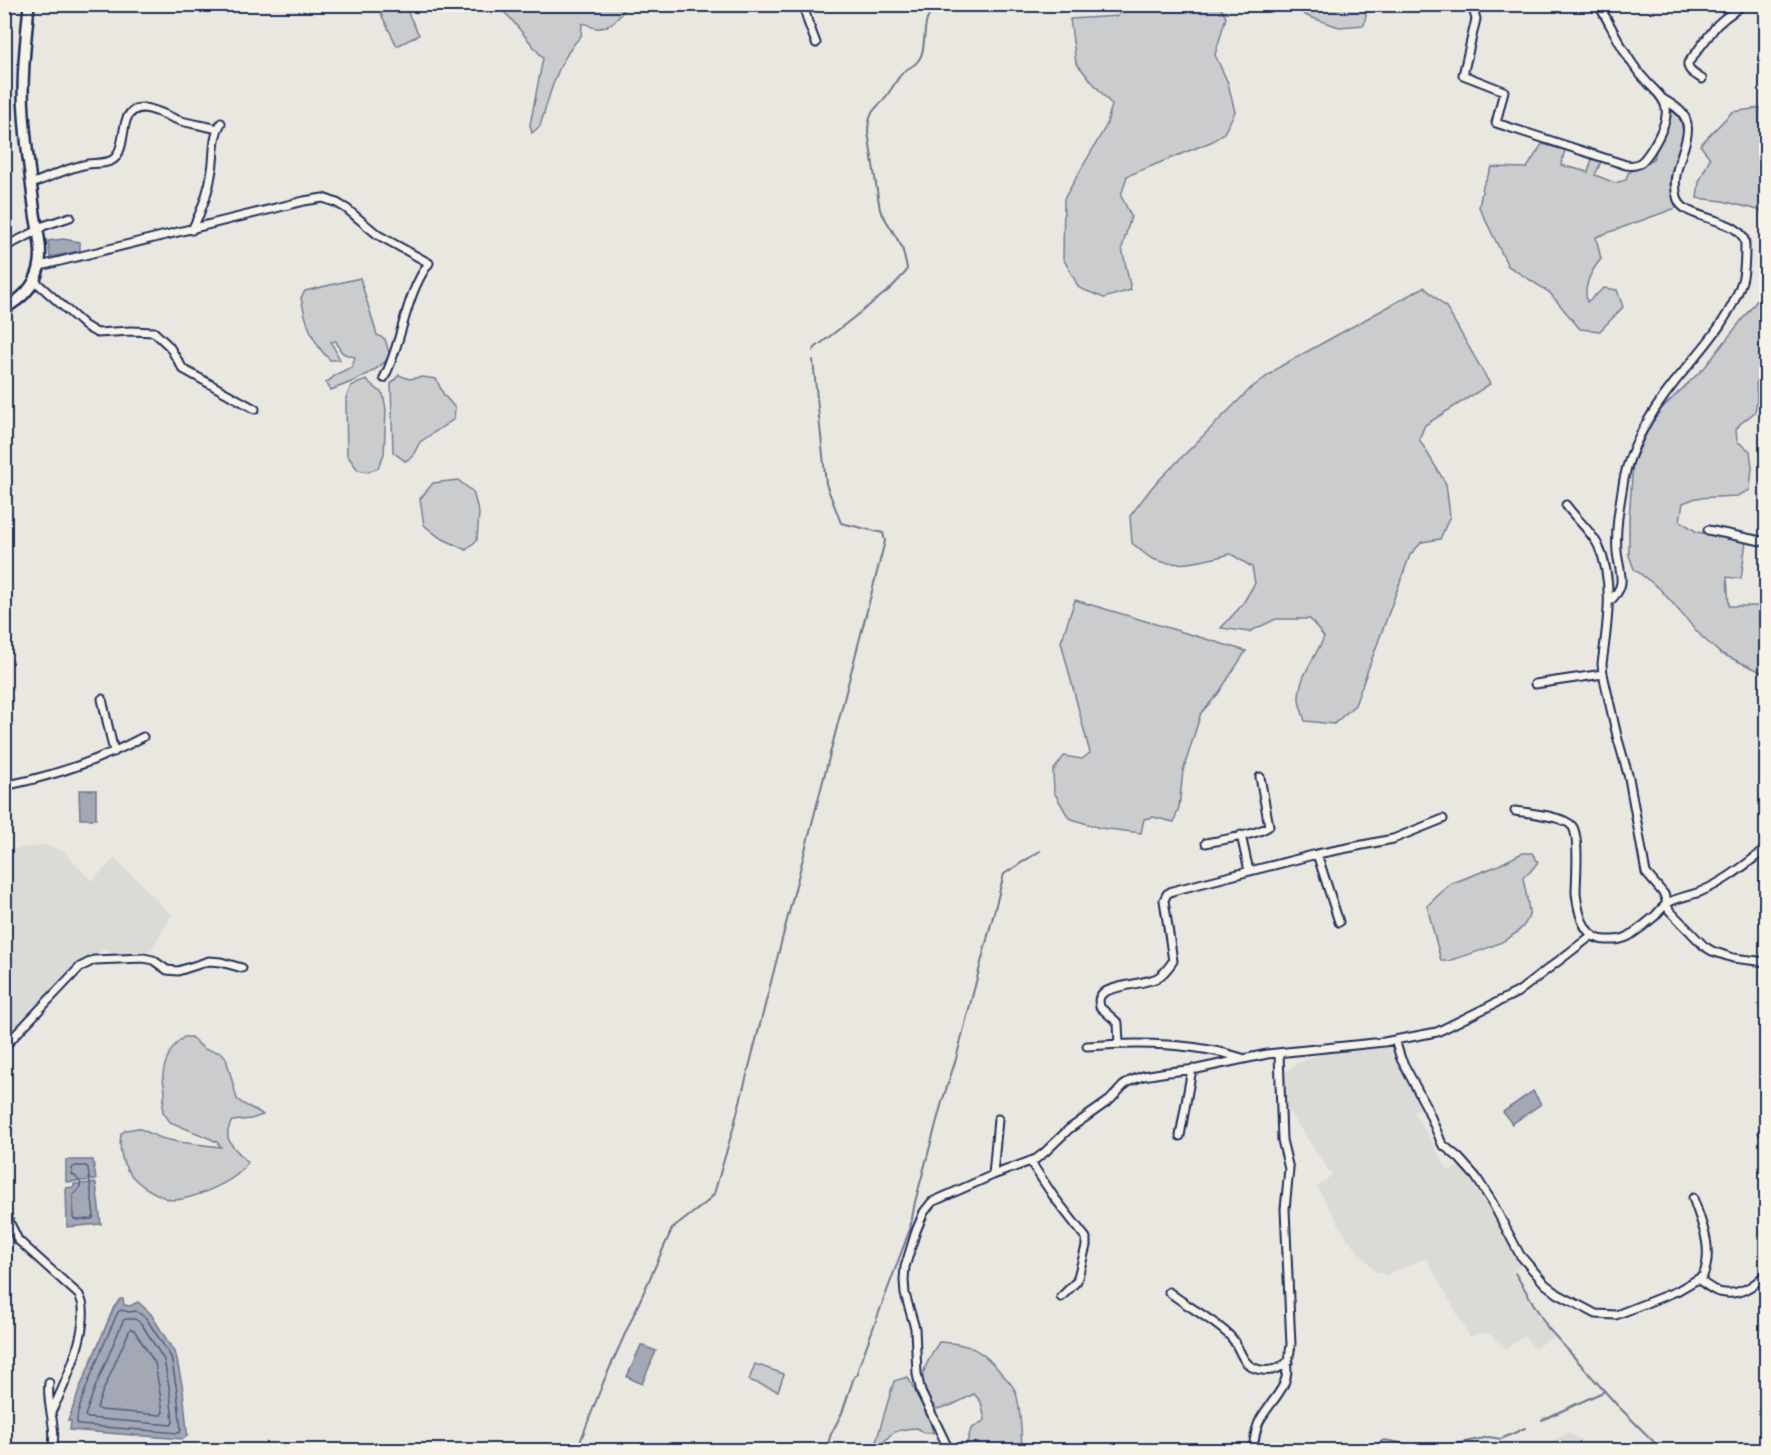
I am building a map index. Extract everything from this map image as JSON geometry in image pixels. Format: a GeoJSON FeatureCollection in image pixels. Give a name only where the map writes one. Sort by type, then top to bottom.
{"type":"FeatureCollection","features":[{"type":"Feature","properties":{"kind":"street"},"geometry":{"type":"LineString","coordinates":[[4,309],[19,299],[35,281],[40,266],[40,243],[23,112],[29,4]]}},
{"type":"Feature","properties":{"kind":"street"},"geometry":{"type":"LineString","coordinates":[[803,4],[807,22],[816,43]]}},
{"type":"Feature","properties":{"kind":"street"},"geometry":{"type":"LineString","coordinates":[[1466,4],[1474,12],[1476,19],[1463,75],[1504,91],[1496,123],[1615,162],[1634,166],[1641,163],[1664,124],[1666,110],[1663,99]]}},
{"type":"Feature","properties":{"kind":"street"},"geometry":{"type":"LineString","coordinates":[[1598,4],[1640,75],[1686,119],[1687,132],[1675,176],[1678,202],[1683,208],[1742,233],[1745,245],[1743,279],[1726,316],[1707,344],[1651,414],[1636,443],[1625,476],[1620,505],[1617,537],[1621,585],[1609,602]]}},
{"type":"Feature","properties":{"kind":"street"},"geometry":{"type":"LineString","coordinates":[[1702,79],[1691,72],[1687,66],[1688,63],[1717,25],[1744,4]]}},
{"type":"Feature","properties":{"kind":"street"},"geometry":{"type":"LineString","coordinates":[[31,184],[70,169],[111,160],[119,151],[126,120],[135,110],[156,110],[169,118],[219,126],[214,143],[213,168],[208,194],[192,230]]}},
{"type":"Feature","properties":{"kind":"street"},"geometry":{"type":"LineString","coordinates":[[40,266],[323,198],[347,209],[378,235],[429,263],[411,295],[392,364],[384,378]]}},
{"type":"Feature","properties":{"kind":"street"},"geometry":{"type":"LineString","coordinates":[[4,247],[38,231],[43,226],[70,217]]}},
{"type":"Feature","properties":{"kind":"street"},"geometry":{"type":"LineString","coordinates":[[35,281],[85,326],[97,333],[154,332],[169,346],[183,369],[255,409]]}},
{"type":"Feature","properties":{"kind":"street"},"geometry":{"type":"LineString","coordinates":[[1566,505],[1598,545],[1605,570],[1609,602],[1602,664],[1603,674],[1629,778],[1646,873],[1664,894],[1669,910],[1704,946],[1733,958],[1767,962]]}},
{"type":"Feature","properties":{"kind":"street"},"geometry":{"type":"LineString","coordinates":[[1708,530],[1767,542]]}},
{"type":"Feature","properties":{"kind":"street"},"geometry":{"type":"LineString","coordinates":[[1535,684],[1603,674]]}},
{"type":"Feature","properties":{"kind":"street"},"geometry":{"type":"LineString","coordinates":[[102,699],[114,752]]}},
{"type":"Feature","properties":{"kind":"street"},"geometry":{"type":"LineString","coordinates":[[4,786],[72,769],[143,737]]}},
{"type":"Feature","properties":{"kind":"street"},"geometry":{"type":"LineString","coordinates":[[1206,843],[1256,833],[1269,826],[1260,777]]}},
{"type":"Feature","properties":{"kind":"street"},"geometry":{"type":"LineString","coordinates":[[1515,811],[1556,819],[1573,826],[1579,912],[1591,936],[1600,940],[1621,940],[1668,903],[1702,891],[1729,877],[1767,849]]}},
{"type":"Feature","properties":{"kind":"street"},"geometry":{"type":"LineString","coordinates":[[1119,1044],[1118,1023],[1100,1007],[1101,995],[1104,992],[1158,977],[1173,961],[1164,907],[1167,894],[1249,871],[1393,839],[1443,819]]}},
{"type":"Feature","properties":{"kind":"street"},"geometry":{"type":"LineString","coordinates":[[1241,835],[1249,871]]}},
{"type":"Feature","properties":{"kind":"street"},"geometry":{"type":"LineString","coordinates":[[1317,855],[1339,922]]}},
{"type":"Feature","properties":{"kind":"street"},"geometry":{"type":"LineString","coordinates":[[949,1450],[921,1392],[915,1328],[905,1294],[904,1280],[905,1267],[924,1212],[932,1202],[1030,1161],[1045,1152],[1069,1129],[1110,1100],[1130,1081],[1168,1072],[1279,1053],[1395,1040],[1437,1032],[1518,992],[1591,936]]}},
{"type":"Feature","properties":{"kind":"street"},"geometry":{"type":"LineString","coordinates":[[4,1047],[87,962],[144,958],[153,960],[167,970],[178,971],[209,962],[221,962],[242,968]]}},
{"type":"Feature","properties":{"kind":"street"},"geometry":{"type":"LineString","coordinates":[[1395,1040],[1401,1059],[1427,1108],[1442,1144],[1476,1177],[1520,1255],[1545,1284],[1558,1294],[1596,1314],[1616,1315],[1699,1280],[1707,1267],[1708,1252],[1706,1233],[1693,1198]]}},
{"type":"Feature","properties":{"kind":"street"},"geometry":{"type":"LineString","coordinates":[[1087,1046],[1145,1044],[1217,1050],[1245,1059]]}},
{"type":"Feature","properties":{"kind":"street"},"geometry":{"type":"LineString","coordinates":[[1168,1292],[1228,1334],[1247,1364],[1254,1368],[1272,1371],[1287,1363],[1291,1345],[1286,1209],[1288,1168],[1282,1140],[1279,1053]]}},
{"type":"Feature","properties":{"kind":"street"},"geometry":{"type":"LineString","coordinates":[[1180,1136],[1192,1069]]}},
{"type":"Feature","properties":{"kind":"street"},"geometry":{"type":"LineString","coordinates":[[993,1175],[998,1119]]}},
{"type":"Feature","properties":{"kind":"street"},"geometry":{"type":"LineString","coordinates":[[1030,1161],[1086,1238],[1077,1281],[1060,1298]]}},
{"type":"Feature","properties":{"kind":"street"},"geometry":{"type":"LineString","coordinates":[[4,1211],[18,1240],[79,1295],[83,1307],[83,1322],[75,1351],[61,1393],[51,1413]]}},
{"type":"Feature","properties":{"kind":"street"},"geometry":{"type":"LineString","coordinates":[[1699,1280],[1718,1292],[1733,1294],[1745,1290],[1767,1273]]}},
{"type":"Feature","properties":{"kind":"street"},"geometry":{"type":"LineString","coordinates":[[1253,1450],[1260,1422],[1286,1380],[1287,1363]]}},
{"type":"Feature","properties":{"kind":"street"},"geometry":{"type":"LineString","coordinates":[[49,1383],[48,1392],[54,1427],[52,1450]]}},
{"type":"Feature","properties":{"kind":"shaded area"},"geometry":{"type":"Polygon","coordinates":[[[395,4],[404,5],[419,35],[397,46],[380,12],[395,4]]]}},
{"type":"Feature","properties":{"kind":"shaded area"},"geometry":{"type":"Polygon","coordinates":[[[497,5],[626,5],[620,16],[605,27],[582,24],[581,36],[566,56],[555,78],[540,126],[532,133],[530,125],[543,58],[497,5]]]}},
{"type":"Feature","properties":{"kind":"shaded area"},"geometry":{"type":"Polygon","coordinates":[[[1124,5],[1219,5],[1226,17],[1215,55],[1228,83],[1235,112],[1224,133],[1213,141],[1127,176],[1121,196],[1131,216],[1122,248],[1131,290],[1104,298],[1079,288],[1063,258],[1064,199],[1106,126],[1112,105],[1076,63],[1070,19],[1118,16],[1124,5]]]}},
{"type":"Feature","properties":{"kind":"shaded area"},"geometry":{"type":"Polygon","coordinates":[[[1291,5],[1364,5],[1366,15],[1364,25],[1339,27],[1307,16],[1291,5]]]}},
{"type":"Feature","properties":{"kind":"shaded area"},"geometry":{"type":"Polygon","coordinates":[[[1766,109],[1766,212],[1723,201],[1697,198],[1699,182],[1710,158],[1700,145],[1732,112],[1766,109]]]}},
{"type":"Feature","properties":{"kind":"shaded area"},"geometry":{"type":"Polygon","coordinates":[[[1673,110],[1683,127],[1683,136],[1670,181],[1676,208],[1596,237],[1601,259],[1589,279],[1586,290],[1587,302],[1604,288],[1617,290],[1623,307],[1600,331],[1580,329],[1549,292],[1508,266],[1479,207],[1483,186],[1492,167],[1527,168],[1542,144],[1565,150],[1561,165],[1588,172],[1592,159],[1601,162],[1595,175],[1615,183],[1626,180],[1628,173],[1653,159],[1673,110]]]}},
{"type":"Feature","properties":{"kind":"shaded area"},"geometry":{"type":"Polygon","coordinates":[[[360,278],[377,335],[385,339],[390,356],[371,372],[331,390],[326,383],[337,374],[352,367],[355,357],[342,352],[336,341],[331,342],[340,360],[330,360],[319,347],[311,332],[301,298],[305,291],[360,278]]]}},
{"type":"Feature","properties":{"kind":"shaded area"},"geometry":{"type":"Polygon","coordinates":[[[1424,287],[1446,307],[1490,384],[1425,425],[1419,439],[1446,484],[1450,516],[1440,539],[1422,542],[1410,555],[1355,705],[1334,724],[1305,721],[1299,698],[1300,690],[1305,674],[1324,637],[1310,619],[1276,619],[1249,632],[1221,628],[1242,605],[1255,583],[1252,567],[1231,554],[1180,564],[1160,562],[1143,553],[1132,543],[1130,516],[1153,486],[1251,388],[1281,366],[1424,287]]]}},
{"type":"Feature","properties":{"kind":"shaded area"},"geometry":{"type":"Polygon","coordinates":[[[1766,293],[1766,363],[1756,384],[1755,412],[1736,430],[1737,441],[1750,451],[1752,467],[1750,490],[1737,496],[1696,498],[1683,503],[1680,521],[1697,532],[1746,541],[1741,579],[1727,577],[1729,606],[1766,606],[1766,674],[1720,653],[1702,637],[1660,589],[1634,569],[1629,555],[1629,520],[1633,463],[1655,415],[1705,367],[1762,294],[1766,293]]]}},
{"type":"Feature","properties":{"kind":"shaded area"},"geometry":{"type":"Polygon","coordinates":[[[399,375],[409,379],[422,377],[436,379],[444,395],[455,408],[454,419],[420,442],[412,457],[405,461],[393,452],[391,384],[399,375]]]}},
{"type":"Feature","properties":{"kind":"shaded area"},"geometry":{"type":"Polygon","coordinates":[[[366,380],[383,394],[386,409],[384,454],[378,468],[368,472],[358,470],[347,455],[346,398],[351,386],[366,380]]]}},
{"type":"Feature","properties":{"kind":"shaded area"},"geometry":{"type":"Polygon","coordinates":[[[458,480],[473,492],[479,513],[477,540],[466,550],[439,537],[424,525],[420,499],[433,483],[458,480]]]}},
{"type":"Feature","properties":{"kind":"shaded area"},"geometry":{"type":"Polygon","coordinates":[[[1075,600],[1246,651],[1218,694],[1201,713],[1183,771],[1179,807],[1174,822],[1153,817],[1144,819],[1141,833],[1100,828],[1069,818],[1054,792],[1053,771],[1064,756],[1082,759],[1090,753],[1061,642],[1075,600]]]}},
{"type":"Feature","properties":{"kind":"shaded area"},"geometry":{"type":"Polygon","coordinates":[[[45,845],[63,851],[92,881],[115,858],[172,915],[151,950],[114,955],[105,949],[80,963],[5,1043],[5,851],[45,845]]]}},
{"type":"Feature","properties":{"kind":"shaded area"},"geometry":{"type":"Polygon","coordinates":[[[1522,853],[1532,853],[1538,862],[1523,877],[1529,912],[1525,924],[1507,939],[1495,945],[1449,961],[1441,961],[1427,906],[1450,884],[1497,866],[1522,853]]]}},
{"type":"Feature","properties":{"kind":"shaded area"},"geometry":{"type":"Polygon","coordinates":[[[184,1037],[191,1037],[204,1049],[222,1053],[226,1058],[237,1099],[263,1115],[232,1121],[229,1128],[231,1144],[247,1162],[243,1169],[214,1188],[190,1197],[172,1200],[164,1198],[136,1181],[126,1168],[120,1143],[121,1134],[126,1130],[138,1128],[161,1138],[178,1142],[221,1147],[211,1139],[170,1122],[163,1112],[165,1063],[170,1053],[184,1037]]]}},
{"type":"Feature","properties":{"kind":"shaded area"},"geometry":{"type":"Polygon","coordinates":[[[1383,1045],[1394,1047],[1421,1108],[1414,1113],[1435,1149],[1449,1171],[1461,1165],[1478,1192],[1482,1194],[1522,1265],[1512,1272],[1553,1337],[1535,1348],[1524,1336],[1506,1349],[1489,1334],[1480,1333],[1470,1337],[1426,1258],[1386,1275],[1375,1271],[1347,1238],[1317,1187],[1332,1175],[1288,1110],[1284,1074],[1297,1064],[1322,1053],[1383,1045]]]}},
{"type":"Feature","properties":{"kind":"shaded area"},"geometry":{"type":"Polygon","coordinates":[[[939,1342],[959,1344],[975,1349],[988,1359],[1010,1383],[1018,1400],[1024,1450],[965,1449],[971,1429],[985,1420],[981,1402],[974,1394],[952,1405],[937,1409],[923,1389],[925,1369],[939,1342]]]}},
{"type":"Feature","properties":{"kind":"shaded area"},"geometry":{"type":"Polygon","coordinates":[[[755,1364],[784,1374],[778,1391],[749,1380],[755,1364]]]}},
{"type":"Feature","properties":{"kind":"shaded area"},"geometry":{"type":"Polygon","coordinates":[[[908,1377],[930,1421],[933,1433],[924,1433],[917,1428],[904,1429],[890,1435],[879,1450],[874,1449],[894,1381],[908,1377]]]}},
{"type":"Feature","properties":{"kind":"shaded area"},"geometry":{"type":"Polygon","coordinates":[[[1569,1432],[1593,1450],[1539,1450],[1569,1432]]]}},
{"type":"Feature","properties":{"kind":"water"},"geometry":{"type":"Polygon","coordinates":[[[63,239],[80,242],[80,251],[50,257],[48,241],[63,239]]]}},
{"type":"Feature","properties":{"kind":"water"},"geometry":{"type":"Polygon","coordinates":[[[79,790],[96,790],[96,819],[80,819],[79,790]]]}},
{"type":"Feature","properties":{"kind":"water"},"geometry":{"type":"Polygon","coordinates":[[[1533,1091],[1541,1104],[1512,1124],[1503,1112],[1533,1091]]]}},
{"type":"Feature","properties":{"kind":"water"},"geometry":{"type":"Polygon","coordinates":[[[66,1160],[93,1160],[96,1180],[66,1182],[66,1160]]]}},
{"type":"Feature","properties":{"kind":"water"},"geometry":{"type":"Polygon","coordinates":[[[96,1183],[101,1224],[67,1227],[66,1188],[74,1187],[74,1184],[96,1183]]]}},
{"type":"Feature","properties":{"kind":"water"},"geometry":{"type":"Polygon","coordinates":[[[120,1299],[123,1299],[124,1305],[130,1306],[138,1302],[151,1314],[176,1355],[183,1390],[187,1431],[187,1436],[183,1439],[70,1430],[71,1421],[68,1421],[81,1385],[114,1307],[120,1299]]]}},
{"type":"Feature","properties":{"kind":"water"},"geometry":{"type":"Polygon","coordinates":[[[641,1345],[656,1351],[642,1384],[627,1377],[641,1345]]]}},
{"type":"Feature","properties":{"kind":"waterway"},"geometry":{"type":"LineString","coordinates":[[813,351],[890,289],[906,272],[902,247],[880,210],[868,124],[872,113],[887,96],[900,75],[918,61],[928,17],[939,8],[939,4]]}},
{"type":"Feature","properties":{"kind":"waterway"},"geometry":{"type":"LineString","coordinates":[[577,1450],[603,1383],[672,1229],[714,1194],[733,1129],[885,541],[883,533],[841,523],[826,484],[813,360]]}},
{"type":"Feature","properties":{"kind":"waterway"},"geometry":{"type":"LineString","coordinates":[[826,1450],[854,1377],[858,1374],[910,1229],[915,1202],[956,1059],[1004,874],[1040,851]]}},
{"type":"Feature","properties":{"kind":"waterway"},"geometry":{"type":"LineString","coordinates":[[1515,1273],[1548,1328],[1617,1405],[1662,1450]]}},
{"type":"Feature","properties":{"kind":"waterway"},"geometry":{"type":"LineString","coordinates":[[1542,1420],[1605,1391]]}},
{"type":"Feature","properties":{"kind":"waterway"},"geometry":{"type":"LineString","coordinates":[[1372,1447],[1384,1440],[1428,1448],[1441,1447],[1489,1437],[1501,1439],[1525,1428]]}}]}
